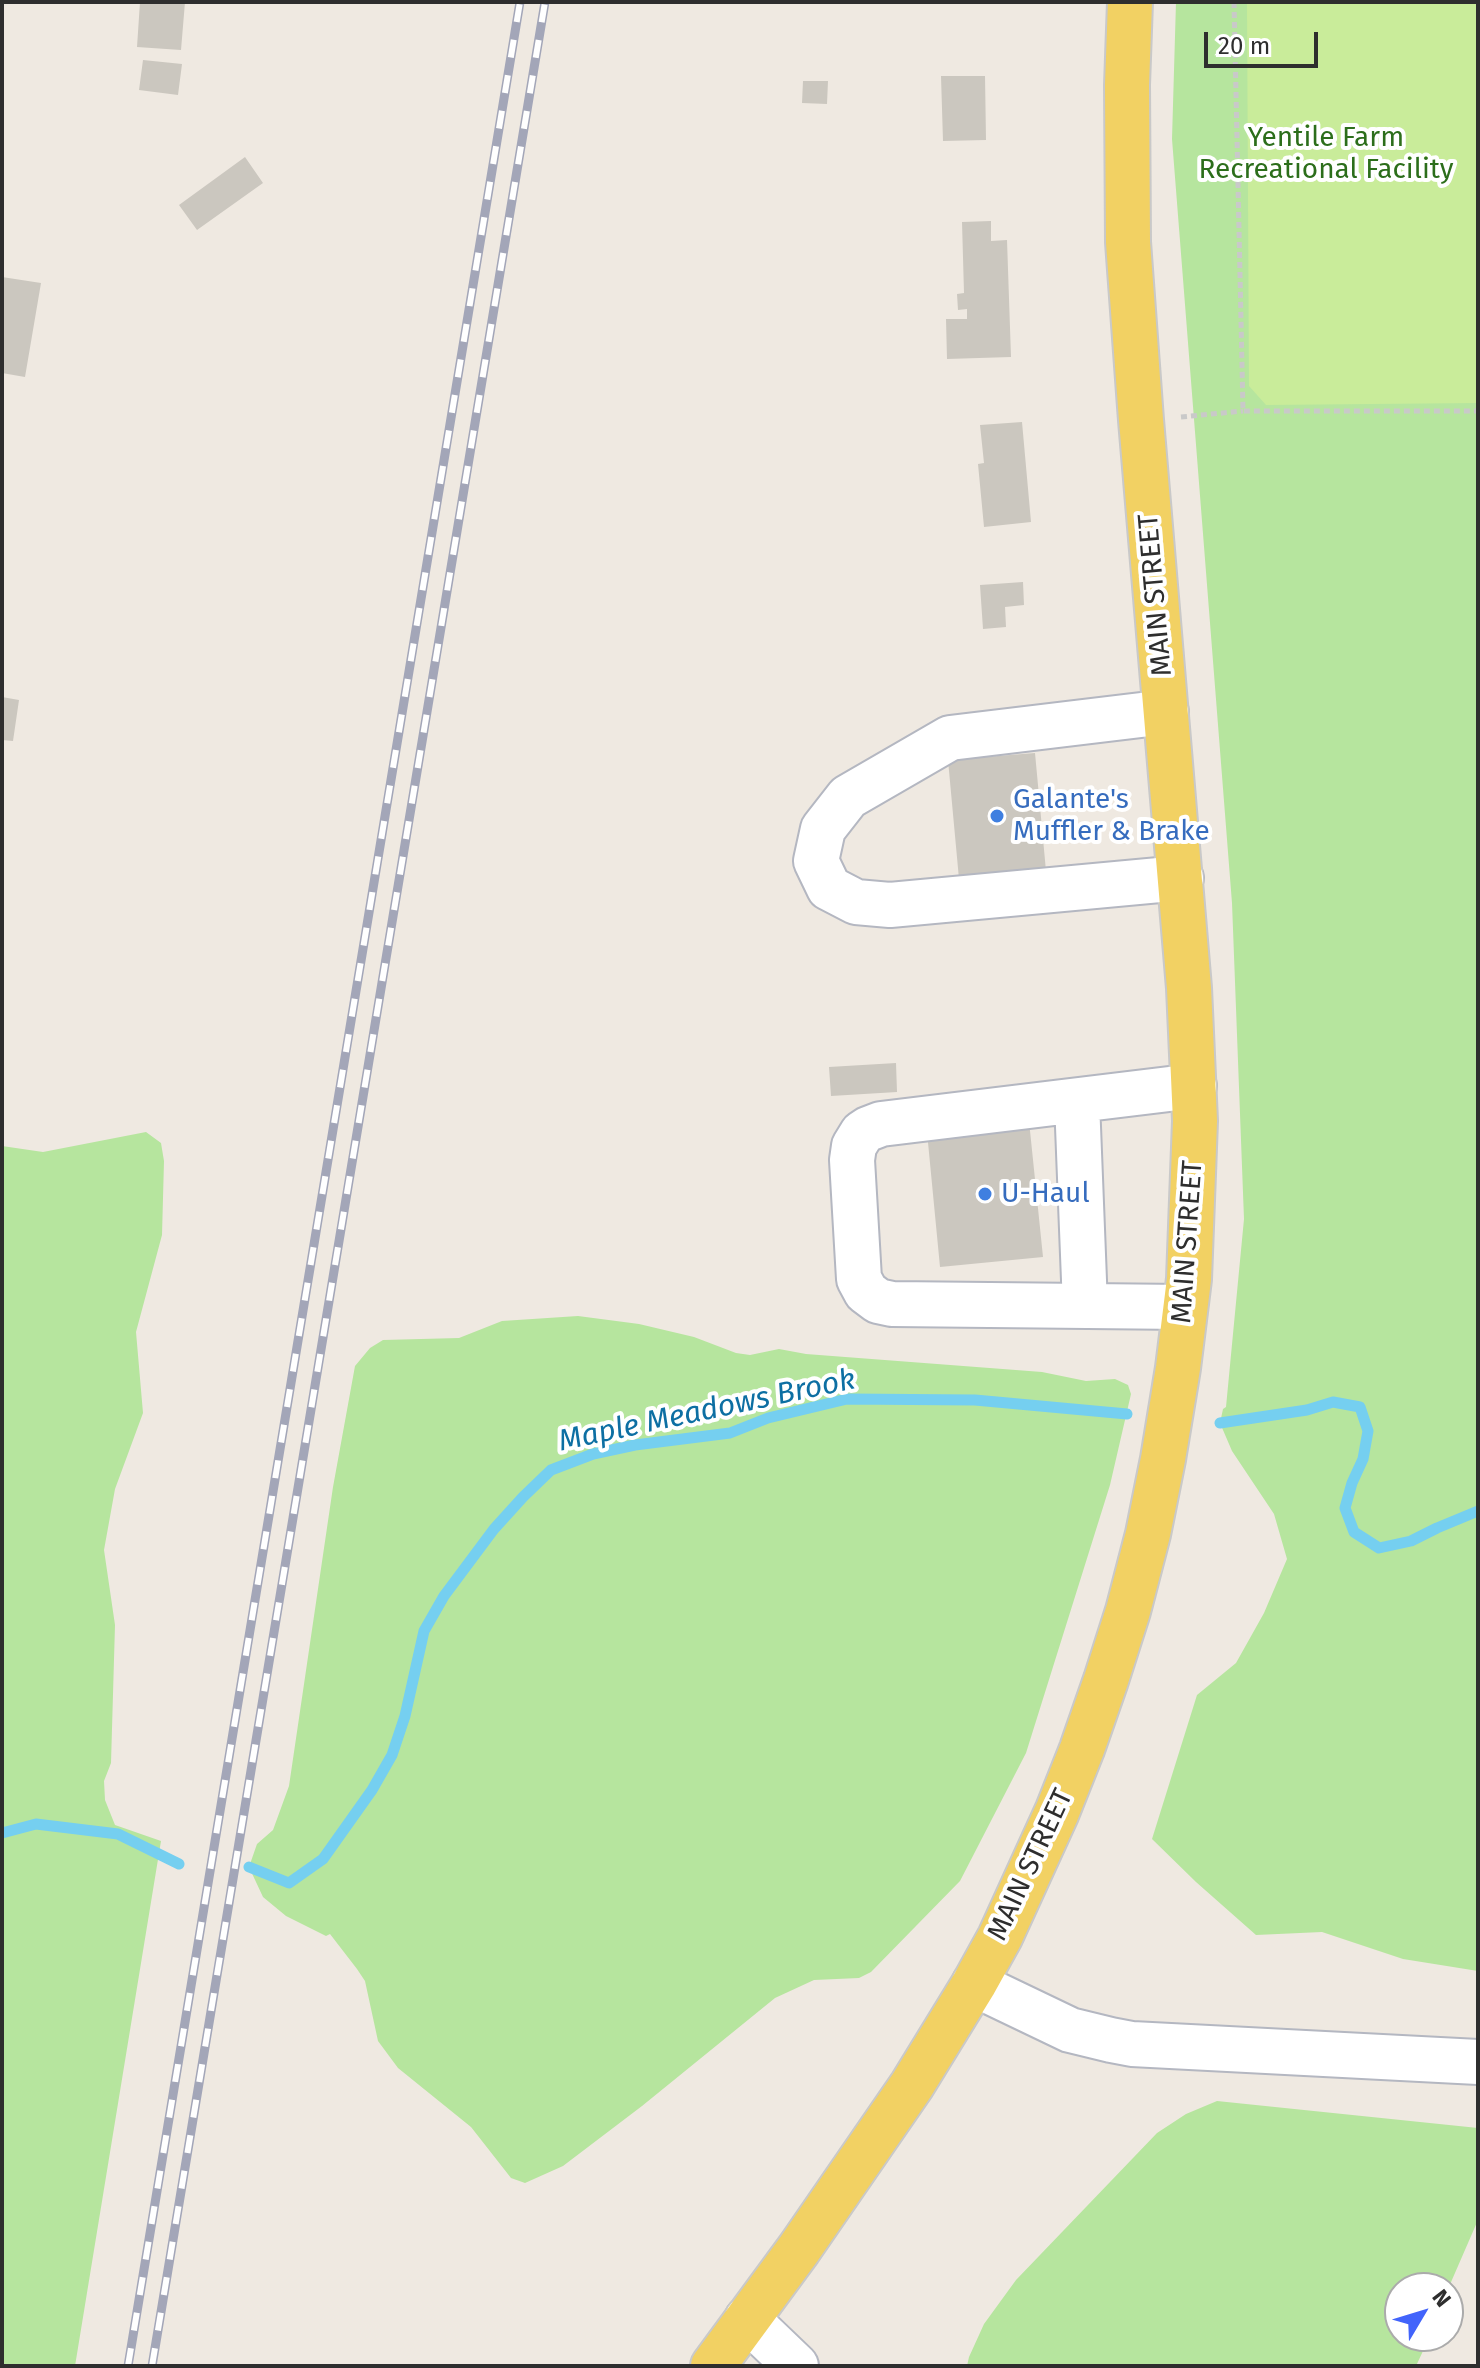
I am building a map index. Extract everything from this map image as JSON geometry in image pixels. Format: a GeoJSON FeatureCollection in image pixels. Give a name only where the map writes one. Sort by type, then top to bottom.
{"type":"FeatureCollection","features":[{"type":"Feature","properties":{"kind":"main road","name":"MAIN STREET"},"geometry":{"type":"LineString","coordinates":[[713,2366],[799,2249],[912,2085],[1000,1937],[1082,1749],[1128,1611],[1163,1459],[1185,1307],[1195,1160],[1194,1086],[1181,878],[1128,242],[1130,2]]}},
{"type":"Feature","properties":{"kind":"lane"},"geometry":{"type":"LineString","coordinates":[[1166,712],[950,738],[848,797],[823,829],[816,861],[829,888],[856,902],[890,905],[1181,878]]}},
{"type":"Feature","properties":{"kind":"lane"},"geometry":{"type":"LineString","coordinates":[[1185,1307],[892,1304],[878,1301],[866,1292],[859,1279],[852,1160],[854,1146],[862,1133],[875,1126],[1194,1086]]}},
{"type":"Feature","properties":{"kind":"lane"},"geometry":{"type":"LineString","coordinates":[[1077,1101],[1085,1306]]}},
{"type":"Feature","properties":{"kind":"lane"},"geometry":{"type":"LineString","coordinates":[[974,1984],[1070,2030],[1132,2044],[1478,2062]]}},
{"type":"Feature","properties":{"kind":"lane"},"geometry":{"type":"LineString","coordinates":[[747,2319],[796,2366]]}},
{"type":"Feature","properties":{"kind":"path"},"geometry":{"type":"LineString","coordinates":[[1234,2],[1243,411]]}},
{"type":"Feature","properties":{"kind":"path"},"geometry":{"type":"LineString","coordinates":[[1141,420],[1243,411],[1478,411]]}},
{"type":"Feature","properties":{"kind":"green space","name":"Yentile Farm Recreational Facility"},"geometry":{"type":"Polygon","coordinates":[[[1176,2],[1478,2],[1478,1971],[1403,1959],[1322,1932],[1256,1935],[1152,1839],[1197,1695],[1236,1663],[1264,1613],[1287,1559],[1274,1514],[1232,1451],[1220,1423],[1226,1407],[1244,1219],[1232,903],[1172,139],[1176,2]]]}},
{"type":"Feature","properties":{"kind":"green space"},"geometry":{"type":"Polygon","coordinates":[[[1247,2],[1478,2],[1478,403],[1266,405],[1249,386],[1247,2]]]}},
{"type":"Feature","properties":{"kind":"green space"},"geometry":{"type":"Polygon","coordinates":[[[146,1132],[161,1143],[164,1161],[162,1235],[136,1332],[143,1413],[115,1489],[104,1550],[115,1625],[111,1763],[104,1781],[105,1800],[115,1825],[161,1841],[75,2366],[2,2366],[2,1146],[43,1152],[146,1132]]]}},
{"type":"Feature","properties":{"kind":"green space"},"geometry":{"type":"Polygon","coordinates":[[[578,1316],[639,1324],[750,1355],[779,1349],[806,1354],[1042,1372],[1086,1381],[1115,1379],[1128,1385],[1131,1394],[1110,1485],[1026,1753],[960,1881],[871,1972],[859,1978],[814,1980],[775,1998],[563,2166],[525,2183],[511,2178],[471,2127],[398,2068],[378,2041],[365,1981],[357,1969],[330,1934],[326,1936],[286,1916],[263,1897],[249,1867],[257,1844],[273,1830],[289,1786],[333,1487],[355,1366],[370,1348],[383,1340],[459,1338],[502,1321],[578,1316]]]}},
{"type":"Feature","properties":{"kind":"green space"},"geometry":{"type":"Polygon","coordinates":[[[1217,2101],[1478,2128],[1478,2220],[1455,2272],[1384,2272],[1384,2352],[1423,2352],[1416,2366],[967,2366],[984,2324],[1016,2280],[1157,2133],[1186,2114],[1217,2101]]]}},
{"type":"Feature","properties":{"kind":"building"},"geometry":{"type":"Polygon","coordinates":[[[140,2],[185,2],[181,50],[137,47],[140,2]]]}},
{"type":"Feature","properties":{"kind":"building"},"geometry":{"type":"Polygon","coordinates":[[[143,60],[182,64],[178,95],[139,90],[143,60]]]}},
{"type":"Feature","properties":{"kind":"building"},"geometry":{"type":"Polygon","coordinates":[[[941,76],[985,76],[986,140],[943,141],[941,76]]]}},
{"type":"Feature","properties":{"kind":"building"},"geometry":{"type":"Polygon","coordinates":[[[803,81],[828,81],[827,104],[802,103],[803,81]]]}},
{"type":"Feature","properties":{"kind":"building"},"geometry":{"type":"Polygon","coordinates":[[[245,157],[263,183],[197,230],[179,205],[245,157]]]}},
{"type":"Feature","properties":{"kind":"building"},"geometry":{"type":"Polygon","coordinates":[[[991,221],[991,241],[1007,240],[1011,357],[947,359],[946,319],[967,319],[967,309],[958,310],[957,294],[964,293],[962,222],[991,221]]]}},
{"type":"Feature","properties":{"kind":"building"},"geometry":{"type":"Polygon","coordinates":[[[2,277],[41,283],[25,377],[2,373],[2,277]]]}},
{"type":"Feature","properties":{"kind":"building"},"geometry":{"type":"Polygon","coordinates":[[[1022,422],[1031,522],[984,527],[978,464],[984,463],[980,425],[1022,422]]]}},
{"type":"Feature","properties":{"kind":"building"},"geometry":{"type":"Polygon","coordinates":[[[1023,582],[1024,605],[1005,607],[1006,627],[983,629],[980,585],[1023,582]]]}},
{"type":"Feature","properties":{"kind":"building"},"geometry":{"type":"Polygon","coordinates":[[[2,697],[19,700],[13,741],[2,740],[2,697]]]}},
{"type":"Feature","properties":{"kind":"building","name":"Galante's Muffler & Brake"},"geometry":{"type":"Polygon","coordinates":[[[1035,753],[1046,871],[959,879],[948,760],[1035,753]]]}},
{"type":"Feature","properties":{"kind":"building"},"geometry":{"type":"Polygon","coordinates":[[[896,1063],[897,1092],[831,1096],[829,1067],[896,1063]]]}},
{"type":"Feature","properties":{"kind":"building","name":"U-Haul"},"geometry":{"type":"Polygon","coordinates":[[[1029,1121],[1043,1257],[940,1267],[927,1132],[1029,1121]]]}},
{"type":"Feature","properties":{"kind":"waterway","name":"Maple Meadows Brook"},"geometry":{"type":"LineString","coordinates":[[249,1867],[289,1883],[323,1859],[372,1790],[392,1755],[405,1716],[424,1631],[444,1596],[494,1529],[551,1470],[593,1454],[635,1445],[730,1433],[768,1418],[847,1399],[975,1400],[1127,1414]]}},
{"type":"Feature","properties":{"kind":"waterway","name":"Maple Meadows Brook"},"geometry":{"type":"LineString","coordinates":[[1220,1423],[1307,1410],[1333,1402],[1360,1407],[1368,1431],[1363,1459],[1345,1508],[1354,1532],[1379,1548],[1411,1541],[1478,1511]]}},
{"type":"Feature","properties":{"kind":"waterway","name":"Maple Meadows Brook"},"geometry":{"type":"LineString","coordinates":[[2,1833],[36,1824],[118,1834],[179,1864]]}},
{"type":"Feature","properties":{"kind":"railway"},"geometry":{"type":"LineString","coordinates":[[128,2366],[520,2]]}},
{"type":"Feature","properties":{"kind":"railway"},"geometry":{"type":"LineString","coordinates":[[152,2366],[545,2]]}},
{"type":"Feature","properties":{"kind":"place","name":"Galante's Muffler & Brake"},"geometry":{"type":"Point","coordinates":[997,816]}},
{"type":"Feature","properties":{"kind":"place","name":"U-Haul"},"geometry":{"type":"Point","coordinates":[985,1194]}}]}
